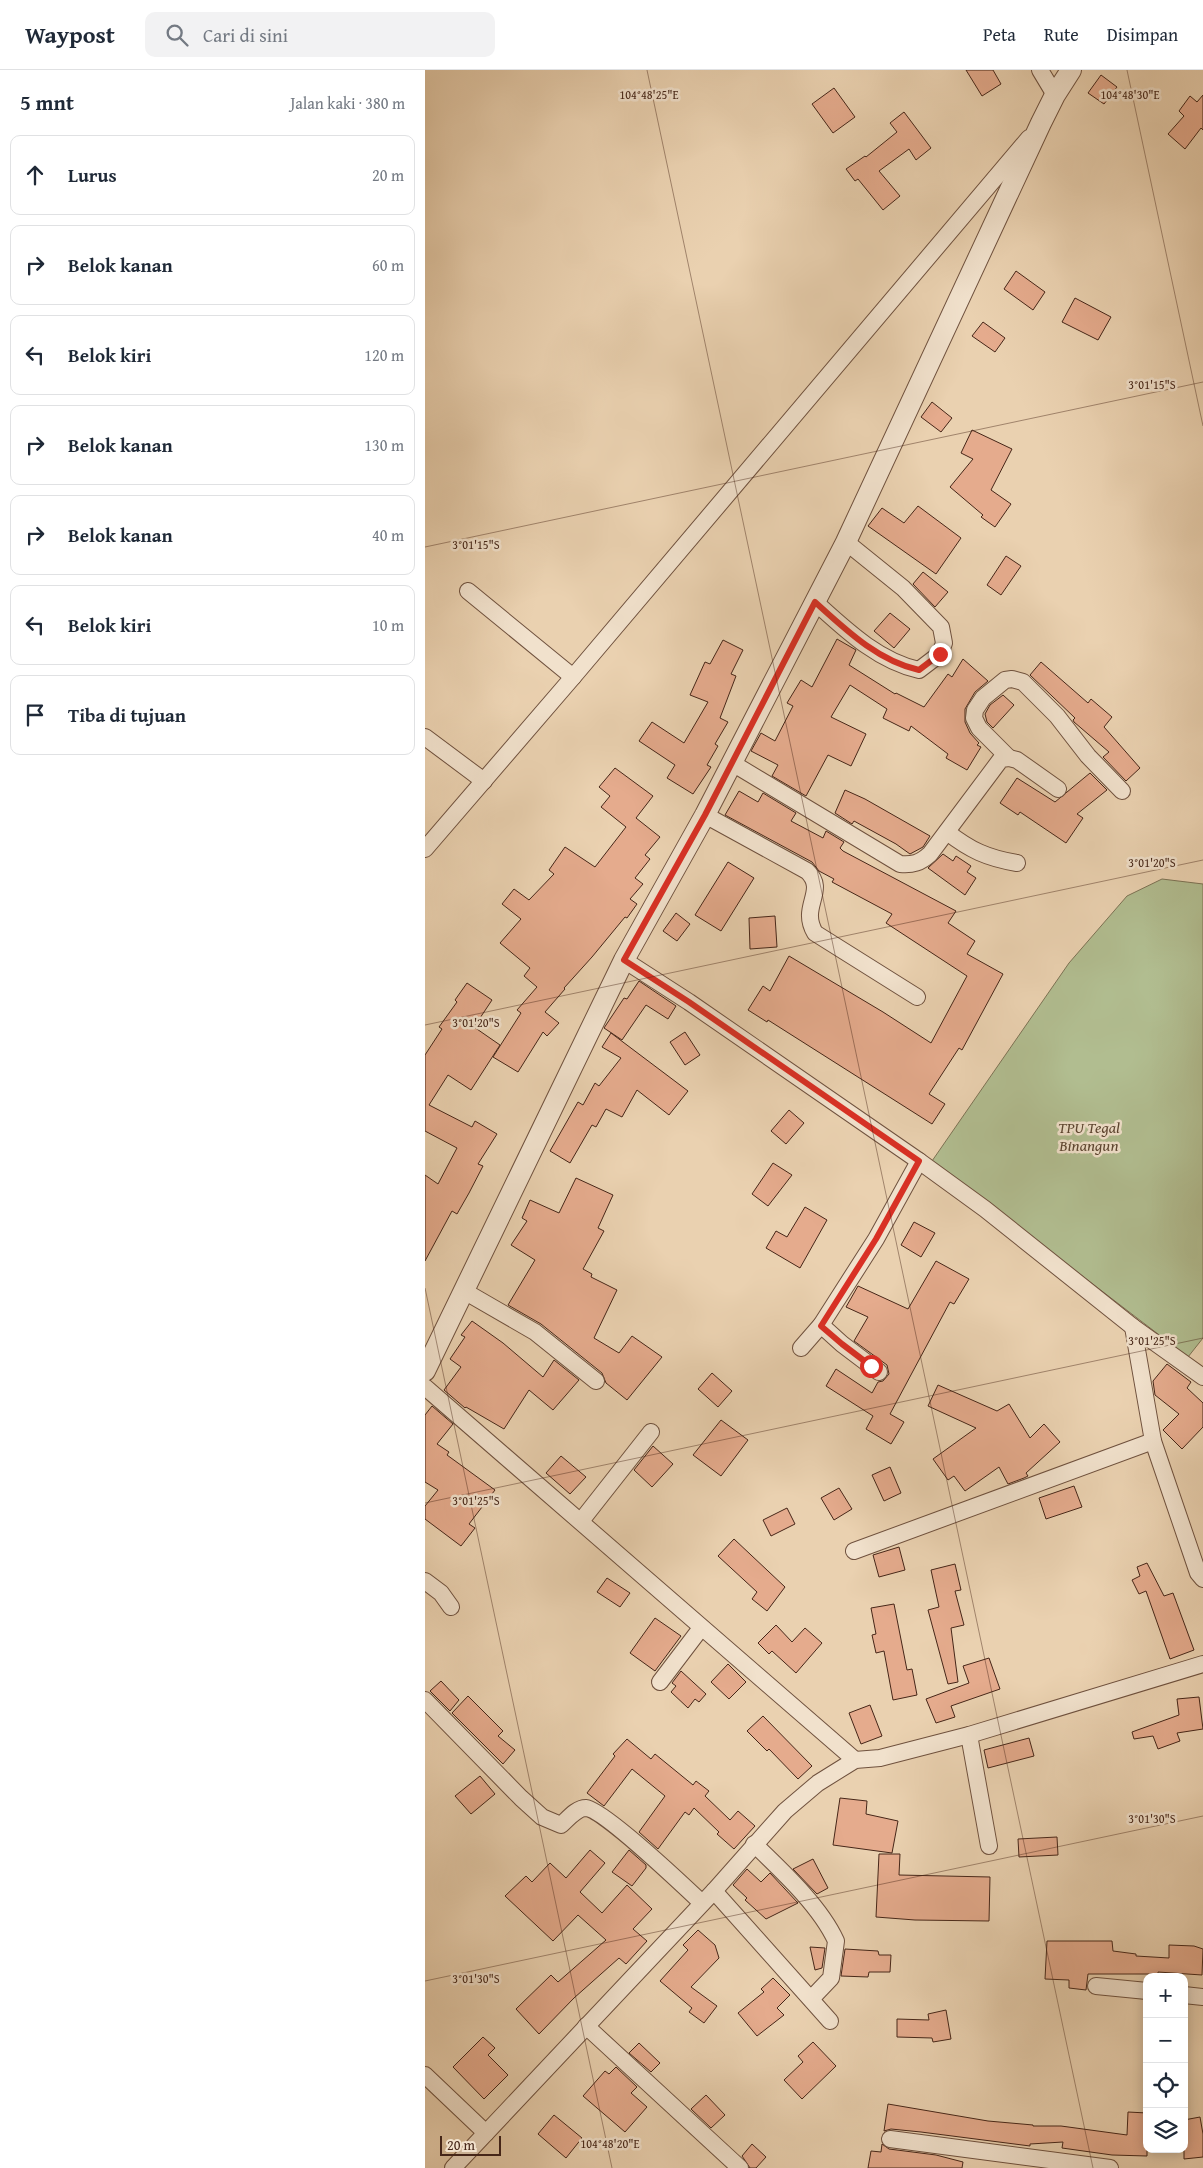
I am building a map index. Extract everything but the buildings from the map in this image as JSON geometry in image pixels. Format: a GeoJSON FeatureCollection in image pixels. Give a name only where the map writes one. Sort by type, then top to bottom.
{"type":"FeatureCollection","features":[{"type":"Feature","properties":{"kind":"street"},"geometry":{"type":"LineString","coordinates":[[1040,70],[1055,95]]}},
{"type":"Feature","properties":{"kind":"street"},"geometry":{"type":"LineString","coordinates":[[425,1371],[624,960],[705,815],[846,542],[1041,123],[1055,95],[1071,70]]}},
{"type":"Feature","properties":{"kind":"street"},"geometry":{"type":"LineString","coordinates":[[425,849],[573,678],[1041,123]]}},
{"type":"Feature","properties":{"kind":"street"},"geometry":{"type":"LineString","coordinates":[[815,602],[843,627],[887,660],[919,670],[940,654],[944,643],[941,627],[903,588],[846,542]]}},
{"type":"Feature","properties":{"kind":"street"},"geometry":{"type":"LineString","coordinates":[[467,592],[573,678]]}},
{"type":"Feature","properties":{"kind":"street"},"geometry":{"type":"LineString","coordinates":[[1009,758],[979,728],[974,718],[975,710],[983,698],[1005,680],[1012,679],[1023,682],[1057,716],[1088,756],[1122,791]]}},
{"type":"Feature","properties":{"kind":"street"},"geometry":{"type":"LineString","coordinates":[[425,737],[484,781]]}},
{"type":"Feature","properties":{"kind":"street"},"geometry":{"type":"LineString","coordinates":[[732,763],[900,864],[911,865],[922,862],[947,832],[1001,759],[1017,760],[1058,790]]}},
{"type":"Feature","properties":{"kind":"street"},"geometry":{"type":"LineString","coordinates":[[705,815],[807,871],[813,877],[816,885],[808,917],[815,933],[917,997]]}},
{"type":"Feature","properties":{"kind":"street"},"geometry":{"type":"LineString","coordinates":[[947,832],[966,847],[979,853],[1017,863]]}},
{"type":"Feature","properties":{"kind":"street"},"geometry":{"type":"LineString","coordinates":[[624,960],[689,1002],[919,1161],[985,1209],[1133,1327],[1203,1377]]}},
{"type":"Feature","properties":{"kind":"street"},"geometry":{"type":"LineString","coordinates":[[801,1348],[821,1326],[876,1239],[919,1161]]}},
{"type":"Feature","properties":{"kind":"street"},"geometry":{"type":"LineString","coordinates":[[464,1291],[535,1332],[596,1381]]}},
{"type":"Feature","properties":{"kind":"street"},"geometry":{"type":"LineString","coordinates":[[821,1326],[879,1372]]}},
{"type":"Feature","properties":{"kind":"street"},"geometry":{"type":"LineString","coordinates":[[1133,1327],[1153,1441],[1198,1574],[1203,1578]]}},
{"type":"Feature","properties":{"kind":"street"},"geometry":{"type":"LineString","coordinates":[[425,1388],[581,1520],[701,1628],[855,1760]]}},
{"type":"Feature","properties":{"kind":"street"},"geometry":{"type":"LineString","coordinates":[[581,1520],[651,1432]]}},
{"type":"Feature","properties":{"kind":"street"},"geometry":{"type":"LineString","coordinates":[[854,1551],[1153,1441]]}},
{"type":"Feature","properties":{"kind":"street"},"geometry":{"type":"LineString","coordinates":[[425,1581],[441,1593],[451,1607]]}},
{"type":"Feature","properties":{"kind":"street"},"geometry":{"type":"LineString","coordinates":[[660,1682],[701,1628]]}},
{"type":"Feature","properties":{"kind":"street"},"geometry":{"type":"LineString","coordinates":[[453,2168],[702,1903],[785,1811],[811,1788],[855,1760],[880,1758],[969,1735],[1203,1664]]}},
{"type":"Feature","properties":{"kind":"street"},"geometry":{"type":"LineString","coordinates":[[425,1700],[542,1817],[561,1825],[583,1808],[591,1809],[625,1833],[702,1903]]}},
{"type":"Feature","properties":{"kind":"street"},"geometry":{"type":"LineString","coordinates":[[969,1735],[989,1846]]}},
{"type":"Feature","properties":{"kind":"street"},"geometry":{"type":"LineString","coordinates":[[755,1844],[792,1880],[822,1919],[836,1941],[831,1978],[811,1999]]}},
{"type":"Feature","properties":{"kind":"street"},"geometry":{"type":"LineString","coordinates":[[713,1890],[830,2021]]}},
{"type":"Feature","properties":{"kind":"street"},"geometry":{"type":"LineString","coordinates":[[1096,1986],[1143,1991]]}},
{"type":"Feature","properties":{"kind":"street"},"geometry":{"type":"LineString","coordinates":[[1188,1995],[1203,1997]]}},
{"type":"Feature","properties":{"kind":"street"},"geometry":{"type":"LineString","coordinates":[[586,2026],[740,2168]]}},
{"type":"Feature","properties":{"kind":"street"},"geometry":{"type":"LineString","coordinates":[[425,2075],[487,2133]]}},
{"type":"Feature","properties":{"kind":"street"},"geometry":{"type":"LineString","coordinates":[[890,2139],[1110,2168]]}},
{"type":"Feature","properties":{"kind":"green space","name":"TPU Tegal Binangun"},"geometry":{"type":"Polygon","coordinates":[[[1162,879],[1203,884],[1203,1338],[1188,1357],[932,1161],[1069,963],[1127,896],[1162,879]]]}},
{"type":"Feature","properties":{"kind":"route"},"geometry":{"type":"LineString","coordinates":[[871,1366],[821,1326],[876,1239],[919,1161],[689,1002],[624,960],[705,815],[815,602],[843,627],[887,660],[904,667],[919,670],[940,654]]}}]}
